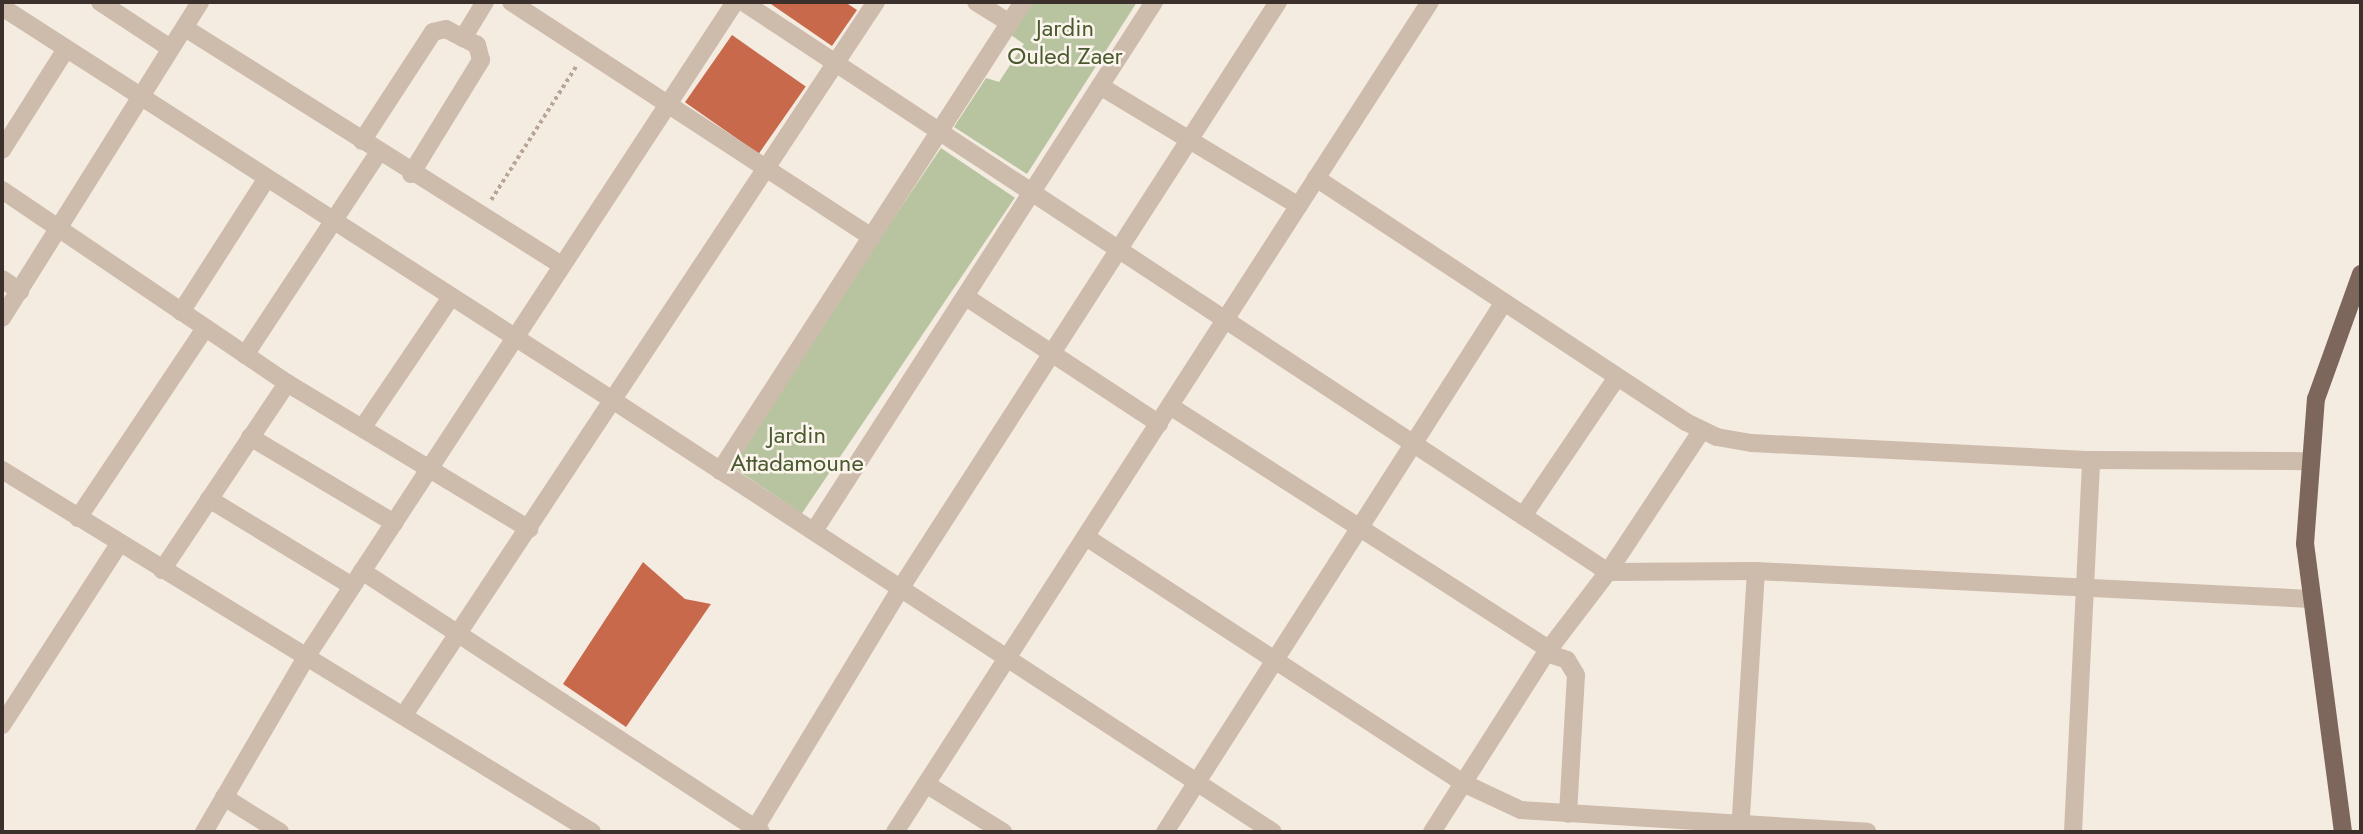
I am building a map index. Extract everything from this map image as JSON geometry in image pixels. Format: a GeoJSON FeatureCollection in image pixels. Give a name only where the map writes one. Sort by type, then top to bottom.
{"type":"FeatureCollection","features":[{"type":"Feature","properties":{"kind":"main road"},"geometry":{"type":"LineString","coordinates":[[2343,832],[2310,599],[2305,544],[2308,461],[2323,371],[2361,274]]}},
{"type":"Feature","properties":{"kind":"street"},"geometry":{"type":"LineString","coordinates":[[100,2],[170,48]]}},
{"type":"Feature","properties":{"kind":"street"},"geometry":{"type":"LineString","coordinates":[[2,318],[143,99],[170,48],[200,2]]}},
{"type":"Feature","properties":{"kind":"street"},"geometry":{"type":"LineString","coordinates":[[463,38],[485,2]]}},
{"type":"Feature","properties":{"kind":"street"},"geometry":{"type":"LineString","coordinates":[[510,2],[587,48],[872,237]]}},
{"type":"Feature","properties":{"kind":"street"},"geometry":{"type":"LineString","coordinates":[[204,832],[308,654],[735,2]]}},
{"type":"Feature","properties":{"kind":"street"},"geometry":{"type":"LineString","coordinates":[[743,2],[1415,442],[1608,572],[1756,571],[2088,590],[2310,599]]}},
{"type":"Feature","properties":{"kind":"street"},"geometry":{"type":"LineString","coordinates":[[404,715],[529,530],[876,2]]}},
{"type":"Feature","properties":{"kind":"street"},"geometry":{"type":"LineString","coordinates":[[976,2],[1009,23]]}},
{"type":"Feature","properties":{"kind":"street"},"geometry":{"type":"LineString","coordinates":[[720,471],[1023,2]]}},
{"type":"Feature","properties":{"kind":"street"},"geometry":{"type":"LineString","coordinates":[[814,531],[1154,2]]}},
{"type":"Feature","properties":{"kind":"street"},"geometry":{"type":"LineString","coordinates":[[209,499],[357,578],[455,636],[757,831],[900,589],[1278,2]]}},
{"type":"Feature","properties":{"kind":"street"},"geometry":{"type":"LineString","coordinates":[[895,832],[1430,2]]}},
{"type":"Feature","properties":{"kind":"street"},"geometry":{"type":"LineString","coordinates":[[2,7],[614,401],[814,531],[1006,661],[1273,832]]}},
{"type":"Feature","properties":{"kind":"street"},"geometry":{"type":"LineString","coordinates":[[185,28],[411,174],[483,214],[562,265]]}},
{"type":"Feature","properties":{"kind":"street"},"geometry":{"type":"LineString","coordinates":[[362,141],[433,32],[446,29],[477,45],[481,60],[411,174]]}},
{"type":"Feature","properties":{"kind":"street"},"geometry":{"type":"LineString","coordinates":[[2,150],[66,49]]}},
{"type":"Feature","properties":{"kind":"street"},"geometry":{"type":"LineString","coordinates":[[1100,86],[1299,206]]}},
{"type":"Feature","properties":{"kind":"street"},"geometry":{"type":"LineString","coordinates":[[245,355],[379,152]]}},
{"type":"Feature","properties":{"kind":"street"},"geometry":{"type":"LineString","coordinates":[[181,312],[267,178]]}},
{"type":"Feature","properties":{"kind":"street"},"geometry":{"type":"LineString","coordinates":[[1316,178],[1702,430],[1752,443],[2091,460],[2308,461]]}},
{"type":"Feature","properties":{"kind":"street"},"geometry":{"type":"LineString","coordinates":[[2,190],[287,383],[431,468],[529,530]]}},
{"type":"Feature","properties":{"kind":"street"},"geometry":{"type":"LineString","coordinates":[[2,279],[20,291]]}},
{"type":"Feature","properties":{"kind":"street"},"geometry":{"type":"LineString","coordinates":[[363,427],[451,297]]}},
{"type":"Feature","properties":{"kind":"street"},"geometry":{"type":"LineString","coordinates":[[966,297],[1158,424]]}},
{"type":"Feature","properties":{"kind":"street"},"geometry":{"type":"LineString","coordinates":[[1165,832],[1504,302]]}},
{"type":"Feature","properties":{"kind":"street"},"geometry":{"type":"LineString","coordinates":[[78,518],[205,328]]}},
{"type":"Feature","properties":{"kind":"street"},"geometry":{"type":"LineString","coordinates":[[1523,516],[1617,377]]}},
{"type":"Feature","properties":{"kind":"street"},"geometry":{"type":"LineString","coordinates":[[162,570],[287,383]]}},
{"type":"Feature","properties":{"kind":"street"},"geometry":{"type":"LineString","coordinates":[[1170,406],[1547,651],[1567,660],[1576,675],[1568,814]]}},
{"type":"Feature","properties":{"kind":"street"},"geometry":{"type":"LineString","coordinates":[[1432,832],[1547,651],[1608,572],[1702,430]]}},
{"type":"Feature","properties":{"kind":"street"},"geometry":{"type":"LineString","coordinates":[[250,438],[394,523]]}},
{"type":"Feature","properties":{"kind":"street"},"geometry":{"type":"LineString","coordinates":[[2073,832],[2088,590],[2091,460]]}},
{"type":"Feature","properties":{"kind":"street"},"geometry":{"type":"LineString","coordinates":[[2,470],[162,570],[308,654],[589,832]]}},
{"type":"Feature","properties":{"kind":"street"},"geometry":{"type":"LineString","coordinates":[[1086,537],[1277,659],[1463,783],[1521,810],[1643,825],[1867,832]]}},
{"type":"Feature","properties":{"kind":"street"},"geometry":{"type":"LineString","coordinates":[[2,725],[119,544]]}},
{"type":"Feature","properties":{"kind":"street"},"geometry":{"type":"LineString","coordinates":[[1741,828],[1756,571]]}},
{"type":"Feature","properties":{"kind":"street"},"geometry":{"type":"LineString","coordinates":[[926,784],[1003,832]]}},
{"type":"Feature","properties":{"kind":"street"},"geometry":{"type":"LineString","coordinates":[[224,797],[280,832]]}},
{"type":"Feature","properties":{"kind":"path"},"geometry":{"type":"LineString","coordinates":[[483,214],[587,48]]}},
{"type":"Feature","properties":{"kind":"green space","name":"Jardin Ouled Zaer"},"geometry":{"type":"Polygon","coordinates":[[[1032,2],[1137,2],[1027,174],[954,127],[986,78],[999,82],[1024,44],[1011,35],[1032,2]]]}},
{"type":"Feature","properties":{"kind":"green space","name":"Jardin Attadamoune"},"geometry":{"type":"Polygon","coordinates":[[[941,148],[1015,198],[802,514],[728,464],[941,148]]]}},
{"type":"Feature","properties":{"kind":"building"},"geometry":{"type":"Polygon","coordinates":[[[768,2],[845,2],[857,10],[832,46],[768,2]]]}},
{"type":"Feature","properties":{"kind":"building"},"geometry":{"type":"Polygon","coordinates":[[[732,35],[806,87],[759,154],[685,102],[732,35]]]}},
{"type":"Feature","properties":{"kind":"building"},"geometry":{"type":"Polygon","coordinates":[[[643,562],[685,599],[711,604],[626,727],[563,684],[643,562]]]}}]}
